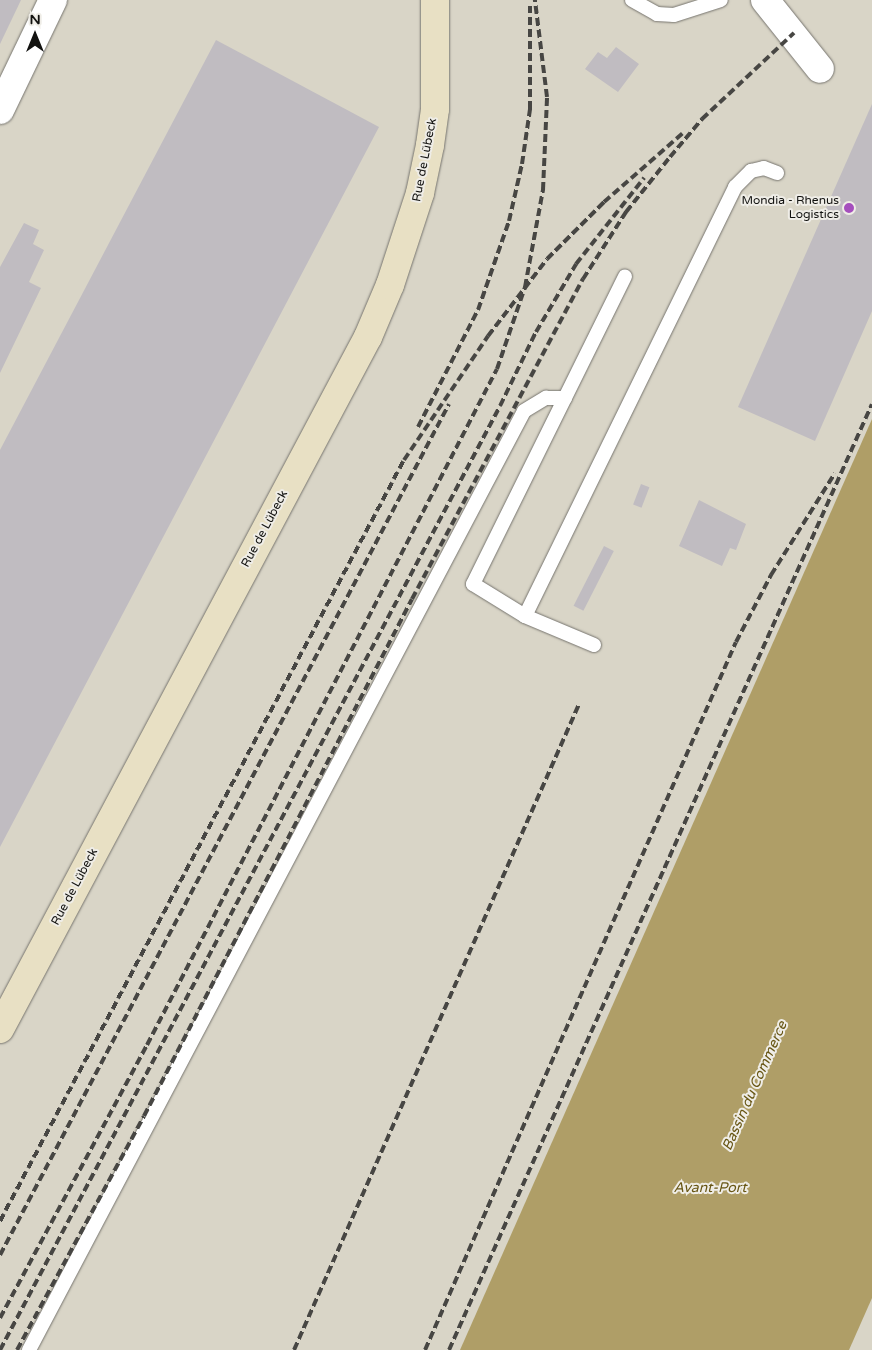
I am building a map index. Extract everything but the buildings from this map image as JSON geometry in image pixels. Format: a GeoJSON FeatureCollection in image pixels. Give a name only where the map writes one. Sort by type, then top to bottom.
{"type":"FeatureCollection","features":[{"type":"Feature","properties":{"kind":"main road","name":"Rue de Lübeck"},"geometry":{"type":"LineString","coordinates":[[0,1029],[368,337],[390,285],[420,194],[430,145],[435,101],[435,0]]}},
{"type":"Feature","properties":{"kind":"street"},"geometry":{"type":"LineString","coordinates":[[0,110],[53,0]]}},
{"type":"Feature","properties":{"kind":"street"},"geometry":{"type":"LineString","coordinates":[[765,0],[820,68]]}},
{"type":"Feature","properties":{"kind":"lane"},"geometry":{"type":"LineString","coordinates":[[632,0],[658,14],[674,15],[693,4],[720,0]]}},
{"type":"Feature","properties":{"kind":"lane"},"geometry":{"type":"LineString","coordinates":[[525,616],[735,187],[751,172],[764,168],[777,173]]}},
{"type":"Feature","properties":{"kind":"lane"},"geometry":{"type":"LineString","coordinates":[[594,645],[525,616],[473,584],[625,276]]}},
{"type":"Feature","properties":{"kind":"lane"},"geometry":{"type":"LineString","coordinates":[[30,1350],[524,411],[546,398],[565,398]]}},
{"type":"Feature","properties":{"kind":"shaded area"},"geometry":{"type":"Polygon","coordinates":[[[0,0],[872,0],[872,1350],[0,1350],[0,0]]]}},
{"type":"Feature","properties":{"kind":"water","name":"Avant-Port"},"geometry":{"type":"Polygon","coordinates":[[[872,419],[872,1298],[849,1350],[460,1350],[872,419]]]}},
{"type":"Feature","properties":{"kind":"railway"},"geometry":{"type":"LineString","coordinates":[[0,1318],[147,1045],[497,369],[525,287],[543,190],[547,97],[535,0]]}},
{"type":"Feature","properties":{"kind":"railway"},"geometry":{"type":"LineString","coordinates":[[418,427],[478,310],[509,221],[522,164],[530,109],[530,6]]}},
{"type":"Feature","properties":{"kind":"railway"},"geometry":{"type":"LineString","coordinates":[[17,1350],[144,1116],[412,599],[583,279],[626,212],[702,119],[794,33]]}},
{"type":"Feature","properties":{"kind":"railway"},"geometry":{"type":"LineString","coordinates":[[0,1221],[404,460],[488,336],[547,259],[604,202],[684,132]]}},
{"type":"Feature","properties":{"kind":"railway"},"geometry":{"type":"LineString","coordinates":[[0,1350],[500,406],[536,332],[576,264],[644,178]]}},
{"type":"Feature","properties":{"kind":"railway"},"geometry":{"type":"LineString","coordinates":[[0,1255],[449,404]]}},
{"type":"Feature","properties":{"kind":"railway"},"geometry":{"type":"LineString","coordinates":[[449,1350],[872,404]]}},
{"type":"Feature","properties":{"kind":"railway"},"geometry":{"type":"LineString","coordinates":[[425,1350],[736,642],[771,575],[835,473]]}},
{"type":"Feature","properties":{"kind":"railway"},"geometry":{"type":"LineString","coordinates":[[294,1350],[579,704]]}},
{"type":"Feature","properties":{"kind":"place","name":"Mondia - Rhenus Logistics"},"geometry":{"type":"Point","coordinates":[849,208]}},
{"type":"Feature","properties":{"kind":"water label","name":"Bassin du Commerce"},"geometry":{"type":"Point","coordinates":[755,1086]}}]}
